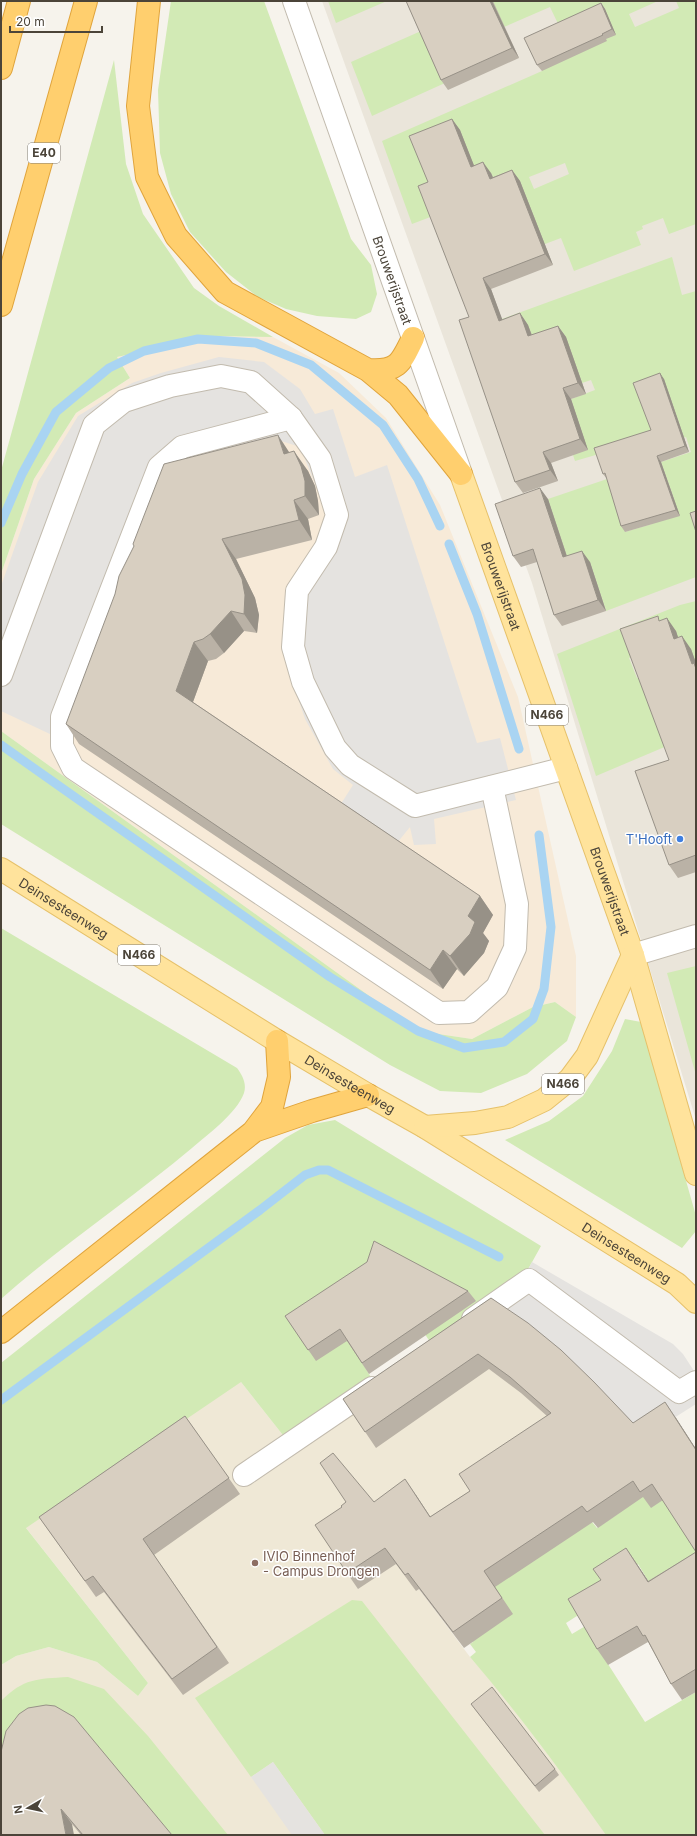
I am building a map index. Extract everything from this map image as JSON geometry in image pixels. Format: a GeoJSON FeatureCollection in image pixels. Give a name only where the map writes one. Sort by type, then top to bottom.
{"type":"FeatureCollection","features":[{"type":"Feature","properties":{"kind":"highway"},"geometry":{"type":"LineString","coordinates":[[1,68],[20,1]]}},
{"type":"Feature","properties":{"kind":"highway","name":"E40"},"geometry":{"type":"LineString","coordinates":[[1,305],[86,1]]}},
{"type":"Feature","properties":{"kind":"highway"},"geometry":{"type":"LineString","coordinates":[[148,1],[138,106],[147,177],[176,236],[225,292],[368,370],[398,395],[461,474]]}},
{"type":"Feature","properties":{"kind":"highway"},"geometry":{"type":"LineString","coordinates":[[368,370],[381,371],[394,367],[405,355],[413,338]]}},
{"type":"Feature","properties":{"kind":"highway"},"geometry":{"type":"LineString","coordinates":[[1,1332],[253,1132],[272,1107],[279,1077],[277,1041]]}},
{"type":"Feature","properties":{"kind":"highway"},"geometry":{"type":"LineString","coordinates":[[253,1132],[312,1111],[368,1096]]}},
{"type":"Feature","properties":{"kind":"main road","name":"Brouwerijstraat"},"geometry":{"type":"LineString","coordinates":[[461,474],[633,955],[696,1174]]}},
{"type":"Feature","properties":{"kind":"main road","name":"Deinsesteenweg"},"geometry":{"type":"LineString","coordinates":[[1,869],[277,1041],[368,1096],[425,1127],[676,1284],[696,1302]]}},
{"type":"Feature","properties":{"kind":"main road","name":"N466"},"geometry":{"type":"LineString","coordinates":[[425,1127],[475,1123],[508,1117],[544,1100],[570,1079],[587,1056],[633,955]]}},
{"type":"Feature","properties":{"kind":"street","name":"Brouwerijstraat"},"geometry":{"type":"LineString","coordinates":[[294,1],[461,474]]}},
{"type":"Feature","properties":{"kind":"street"},"geometry":{"type":"LineString","coordinates":[[1,675],[94,425],[124,401],[170,386],[221,376],[251,382],[291,418],[320,459],[337,515],[326,547],[297,591],[293,647],[303,682],[335,748],[350,765],[415,806],[566,768]]}},
{"type":"Feature","properties":{"kind":"street"},"geometry":{"type":"LineString","coordinates":[[291,418],[182,447],[159,467],[62,717],[62,746],[73,768],[439,1013],[469,1012],[497,987],[515,948],[517,904],[492,787]]}},
{"type":"Feature","properties":{"kind":"street"},"geometry":{"type":"LineString","coordinates":[[633,955],[696,936]]}},
{"type":"Feature","properties":{"kind":"street"},"geometry":{"type":"LineString","coordinates":[[458,1329],[529,1280],[679,1392],[696,1382]]}},
{"type":"Feature","properties":{"kind":"street"},"geometry":{"type":"LineString","coordinates":[[244,1475],[387,1378]]}},
{"type":"Feature","properties":{"kind":"shaded area"},"geometry":{"type":"Polygon","coordinates":[[[322,1],[696,1],[696,1120],[532,583],[322,1]]]}},
{"type":"Feature","properties":{"kind":"shaded area"},"geometry":{"type":"Polygon","coordinates":[[[216,336],[273,337],[339,373],[386,418],[440,505],[518,697],[576,956],[576,1017],[555,1002],[533,1007],[472,1039],[418,1031],[1,731],[1,574],[34,479],[76,413],[130,378],[117,357],[216,336]]]}},
{"type":"Feature","properties":{"kind":"shaded area"},"geometry":{"type":"Polygon","coordinates":[[[219,357],[264,362],[300,389],[315,414],[333,409],[355,477],[387,465],[477,743],[500,738],[516,800],[434,819],[436,844],[414,845],[410,827],[393,848],[337,810],[353,785],[333,769],[305,719],[282,650],[285,595],[300,566],[325,528],[327,513],[300,447],[275,439],[67,742],[1,711],[1,586],[38,482],[78,416],[132,383],[161,373],[219,357]]]}},
{"type":"Feature","properties":{"kind":"shaded area"},"geometry":{"type":"Polygon","coordinates":[[[532,1262],[673,1344],[683,1354],[696,1374],[696,1404],[644,1437],[497,1310],[521,1282],[532,1262]]]}},
{"type":"Feature","properties":{"kind":"shaded area","name":"IVIO Binnenhof - Campus Drongen"},"geometry":{"type":"Polygon","coordinates":[[[521,1282],[644,1437],[419,1589],[470,1657],[499,1690],[607,1835],[1,1835],[1,1665],[16,1656],[49,1647],[97,1662],[138,1696],[148,1683],[1,1496],[200,1330],[286,1439],[521,1282]]]}},
{"type":"Feature","properties":{"kind":"shaded area"},"geometry":{"type":"Polygon","coordinates":[[[273,1762],[325,1835],[292,1835],[251,1777],[273,1762]]]}},
{"type":"Feature","properties":{"kind":"green space"},"geometry":{"type":"Polygon","coordinates":[[[171,1],[264,1],[351,239],[371,265],[377,294],[371,312],[356,319],[317,316],[286,309],[258,297],[226,272],[190,232],[171,194],[160,153],[158,90],[171,1]]]}},
{"type":"Feature","properties":{"kind":"green space"},"geometry":{"type":"Polygon","coordinates":[[[328,1],[387,1],[336,23],[328,1]]]}},
{"type":"Feature","properties":{"kind":"green space"},"geometry":{"type":"Polygon","coordinates":[[[492,1],[658,1],[629,14],[635,27],[679,8],[676,1],[696,1],[696,224],[669,234],[663,218],[642,226],[643,229],[636,232],[641,245],[574,271],[561,238],[545,244],[436,193],[433,216],[412,224],[382,141],[542,71],[562,32],[550,7],[504,27],[492,1]],[[565,163],[529,177],[534,189],[569,174],[565,163]]]}},
{"type":"Feature","properties":{"kind":"green space"},"geometry":{"type":"Polygon","coordinates":[[[421,31],[445,83],[372,116],[351,62],[421,31]]]}},
{"type":"Feature","properties":{"kind":"green space"},"geometry":{"type":"Polygon","coordinates":[[[114,60],[126,164],[143,214],[194,288],[219,306],[273,337],[216,336],[117,357],[130,378],[76,413],[34,479],[1,574],[1,471],[114,60]]]}},
{"type":"Feature","properties":{"kind":"green space"},"geometry":{"type":"Polygon","coordinates":[[[672,257],[682,295],[696,291],[696,577],[606,611],[590,563],[546,577],[545,500],[610,478],[625,532],[652,524],[674,499],[661,462],[691,452],[686,437],[657,447],[599,454],[575,461],[565,431],[579,426],[571,399],[595,390],[591,380],[567,388],[536,347],[507,332],[502,319],[672,257]]]}},
{"type":"Feature","properties":{"kind":"green space"},"geometry":{"type":"Polygon","coordinates":[[[696,601],[696,663],[635,656],[629,658],[637,678],[642,677],[674,743],[596,776],[557,654],[680,605],[696,601]]]}},
{"type":"Feature","properties":{"kind":"green space"},"geometry":{"type":"Polygon","coordinates":[[[1,731],[418,1031],[472,1039],[533,1007],[555,1002],[576,1017],[567,1041],[527,1074],[481,1093],[440,1091],[390,1065],[1,824],[1,731]]]}},
{"type":"Feature","properties":{"kind":"green space"},"geometry":{"type":"Polygon","coordinates":[[[1,928],[237,1068],[242,1076],[245,1089],[235,1108],[213,1130],[24,1279],[1,1299],[1,928]]]}},
{"type":"Feature","properties":{"kind":"green space"},"geometry":{"type":"Polygon","coordinates":[[[696,966],[696,1075],[667,973],[696,966]]]}},
{"type":"Feature","properties":{"kind":"green space"},"geometry":{"type":"Polygon","coordinates":[[[625,1019],[641,1022],[696,1216],[696,1231],[682,1248],[505,1140],[549,1121],[583,1096],[612,1051],[625,1019]]]}},
{"type":"Feature","properties":{"kind":"green space"},"geometry":{"type":"Polygon","coordinates":[[[335,1120],[541,1246],[521,1282],[430,1342],[421,1328],[348,1339],[372,1379],[286,1439],[241,1382],[26,1528],[148,1683],[138,1696],[97,1662],[49,1647],[16,1656],[1,1665],[1,1363],[285,1138],[308,1125],[335,1120]]]}},
{"type":"Feature","properties":{"kind":"green space"},"geometry":{"type":"Polygon","coordinates":[[[640,1490],[663,1500],[696,1550],[696,1574],[658,1597],[638,1564],[604,1585],[599,1650],[645,1722],[696,1692],[696,1835],[606,1835],[540,1744],[470,1657],[476,1652],[470,1644],[473,1642],[449,1569],[592,1522],[597,1528],[619,1513],[640,1490]],[[580,1614],[566,1623],[572,1634],[587,1625],[580,1614]]]}},
{"type":"Feature","properties":{"kind":"green space"},"geometry":{"type":"Polygon","coordinates":[[[352,1600],[362,1601],[545,1835],[325,1835],[273,1762],[251,1777],[195,1698],[352,1600]]]}},
{"type":"Feature","properties":{"kind":"green space"},"geometry":{"type":"Polygon","coordinates":[[[68,1677],[104,1689],[148,1736],[228,1835],[171,1835],[1,1811],[1,1701],[9,1693],[32,1681],[48,1678],[68,1677]]]}},
{"type":"Feature","properties":{"kind":"building"},"geometry":{"type":"Polygon","coordinates":[[[406,1],[490,1],[512,48],[441,80],[406,1]]]}},
{"type":"Feature","properties":{"kind":"building"},"geometry":{"type":"Polygon","coordinates":[[[601,3],[612,29],[602,34],[603,35],[537,65],[524,38],[601,3]]]}},
{"type":"Feature","properties":{"kind":"building"},"geometry":{"type":"Polygon","coordinates":[[[452,119],[471,167],[483,162],[490,179],[512,170],[545,254],[483,278],[499,321],[520,313],[528,336],[558,326],[578,383],[563,388],[580,439],[543,452],[550,470],[515,482],[459,320],[469,317],[418,186],[428,182],[409,136],[452,119]]]}},
{"type":"Feature","properties":{"kind":"building"},"geometry":{"type":"Polygon","coordinates":[[[660,373],[685,446],[657,456],[676,510],[621,526],[605,473],[603,474],[594,448],[651,430],[633,383],[660,373]]]}},
{"type":"Feature","properties":{"kind":"building"},"geometry":{"type":"Polygon","coordinates":[[[278,435],[284,454],[294,451],[301,466],[305,481],[305,496],[294,500],[299,520],[222,539],[242,579],[245,595],[244,614],[231,611],[210,634],[203,639],[194,642],[176,691],[480,896],[468,916],[475,922],[470,934],[450,956],[443,950],[430,970],[66,724],[115,594],[119,576],[134,546],[133,544],[164,464],[278,435]]]}},
{"type":"Feature","properties":{"kind":"building"},"geometry":{"type":"Polygon","coordinates":[[[540,488],[563,557],[582,551],[598,600],[554,615],[533,549],[513,556],[495,504],[540,488]]]}},
{"type":"Feature","properties":{"kind":"building"},"geometry":{"type":"Polygon","coordinates":[[[696,511],[696,532],[690,513],[696,511]]]}},
{"type":"Feature","properties":{"kind":"building"},"geometry":{"type":"Polygon","coordinates":[[[658,616],[659,621],[667,618],[674,639],[682,636],[692,664],[694,663],[696,669],[696,855],[669,865],[635,771],[669,760],[620,629],[658,616]]]}},
{"type":"Feature","properties":{"kind":"building"},"geometry":{"type":"Polygon","coordinates":[[[374,1241],[468,1291],[362,1363],[340,1329],[308,1350],[285,1316],[367,1262],[374,1241]]]}},
{"type":"Feature","properties":{"kind":"building"},"geometry":{"type":"Polygon","coordinates":[[[491,1298],[528,1323],[561,1350],[633,1423],[665,1402],[696,1450],[696,1552],[652,1484],[640,1492],[633,1481],[587,1512],[582,1506],[484,1571],[502,1598],[453,1632],[408,1573],[405,1575],[385,1548],[347,1573],[315,1525],[342,1507],[341,1506],[346,1502],[320,1463],[333,1453],[374,1502],[405,1479],[430,1517],[470,1491],[459,1474],[551,1413],[510,1377],[478,1354],[365,1432],[343,1399],[491,1298]]]}},
{"type":"Feature","properties":{"kind":"building"},"geometry":{"type":"Polygon","coordinates":[[[185,1416],[229,1478],[143,1539],[217,1647],[172,1679],[93,1576],[85,1581],[39,1517],[185,1416]]]}},
{"type":"Feature","properties":{"kind":"building"},"geometry":{"type":"Polygon","coordinates":[[[626,1548],[648,1582],[696,1552],[696,1669],[671,1684],[645,1635],[643,1636],[637,1626],[597,1649],[568,1599],[601,1580],[593,1569],[626,1548]]]}},
{"type":"Feature","properties":{"kind":"building"},"geometry":{"type":"Polygon","coordinates":[[[492,1687],[555,1769],[535,1786],[471,1704],[492,1687]]]}},
{"type":"Feature","properties":{"kind":"building"},"geometry":{"type":"Polygon","coordinates":[[[46,1705],[55,1706],[74,1717],[172,1835],[83,1835],[61,1809],[66,1835],[1,1835],[1,1752],[6,1731],[19,1714],[28,1708],[46,1705]]]}},
{"type":"Feature","properties":{"kind":"waterway"},"geometry":{"type":"LineString","coordinates":[[1,523],[22,474],[56,412],[109,368],[144,351],[198,339],[256,343],[311,365],[383,425],[418,479],[440,526]]}},
{"type":"Feature","properties":{"kind":"waterway"},"geometry":{"type":"LineString","coordinates":[[449,544],[477,614],[519,749]]}},
{"type":"Feature","properties":{"kind":"waterway"},"geometry":{"type":"LineString","coordinates":[[1,745],[330,977],[418,1031],[464,1048],[504,1042],[533,1019],[544,989],[551,927],[539,835]]}},
{"type":"Feature","properties":{"kind":"waterway"},"geometry":{"type":"LineString","coordinates":[[1,1400],[260,1210],[305,1175],[319,1170],[328,1170],[499,1257]]}},
{"type":"Feature","properties":{"kind":"place","name":"T'Hooft"},"geometry":{"type":"Point","coordinates":[680,839]}},
{"type":"Feature","properties":{"kind":"place","name":"IVIO Binnenhof - Campus Drongen"},"geometry":{"type":"Point","coordinates":[255,1563]}}]}
